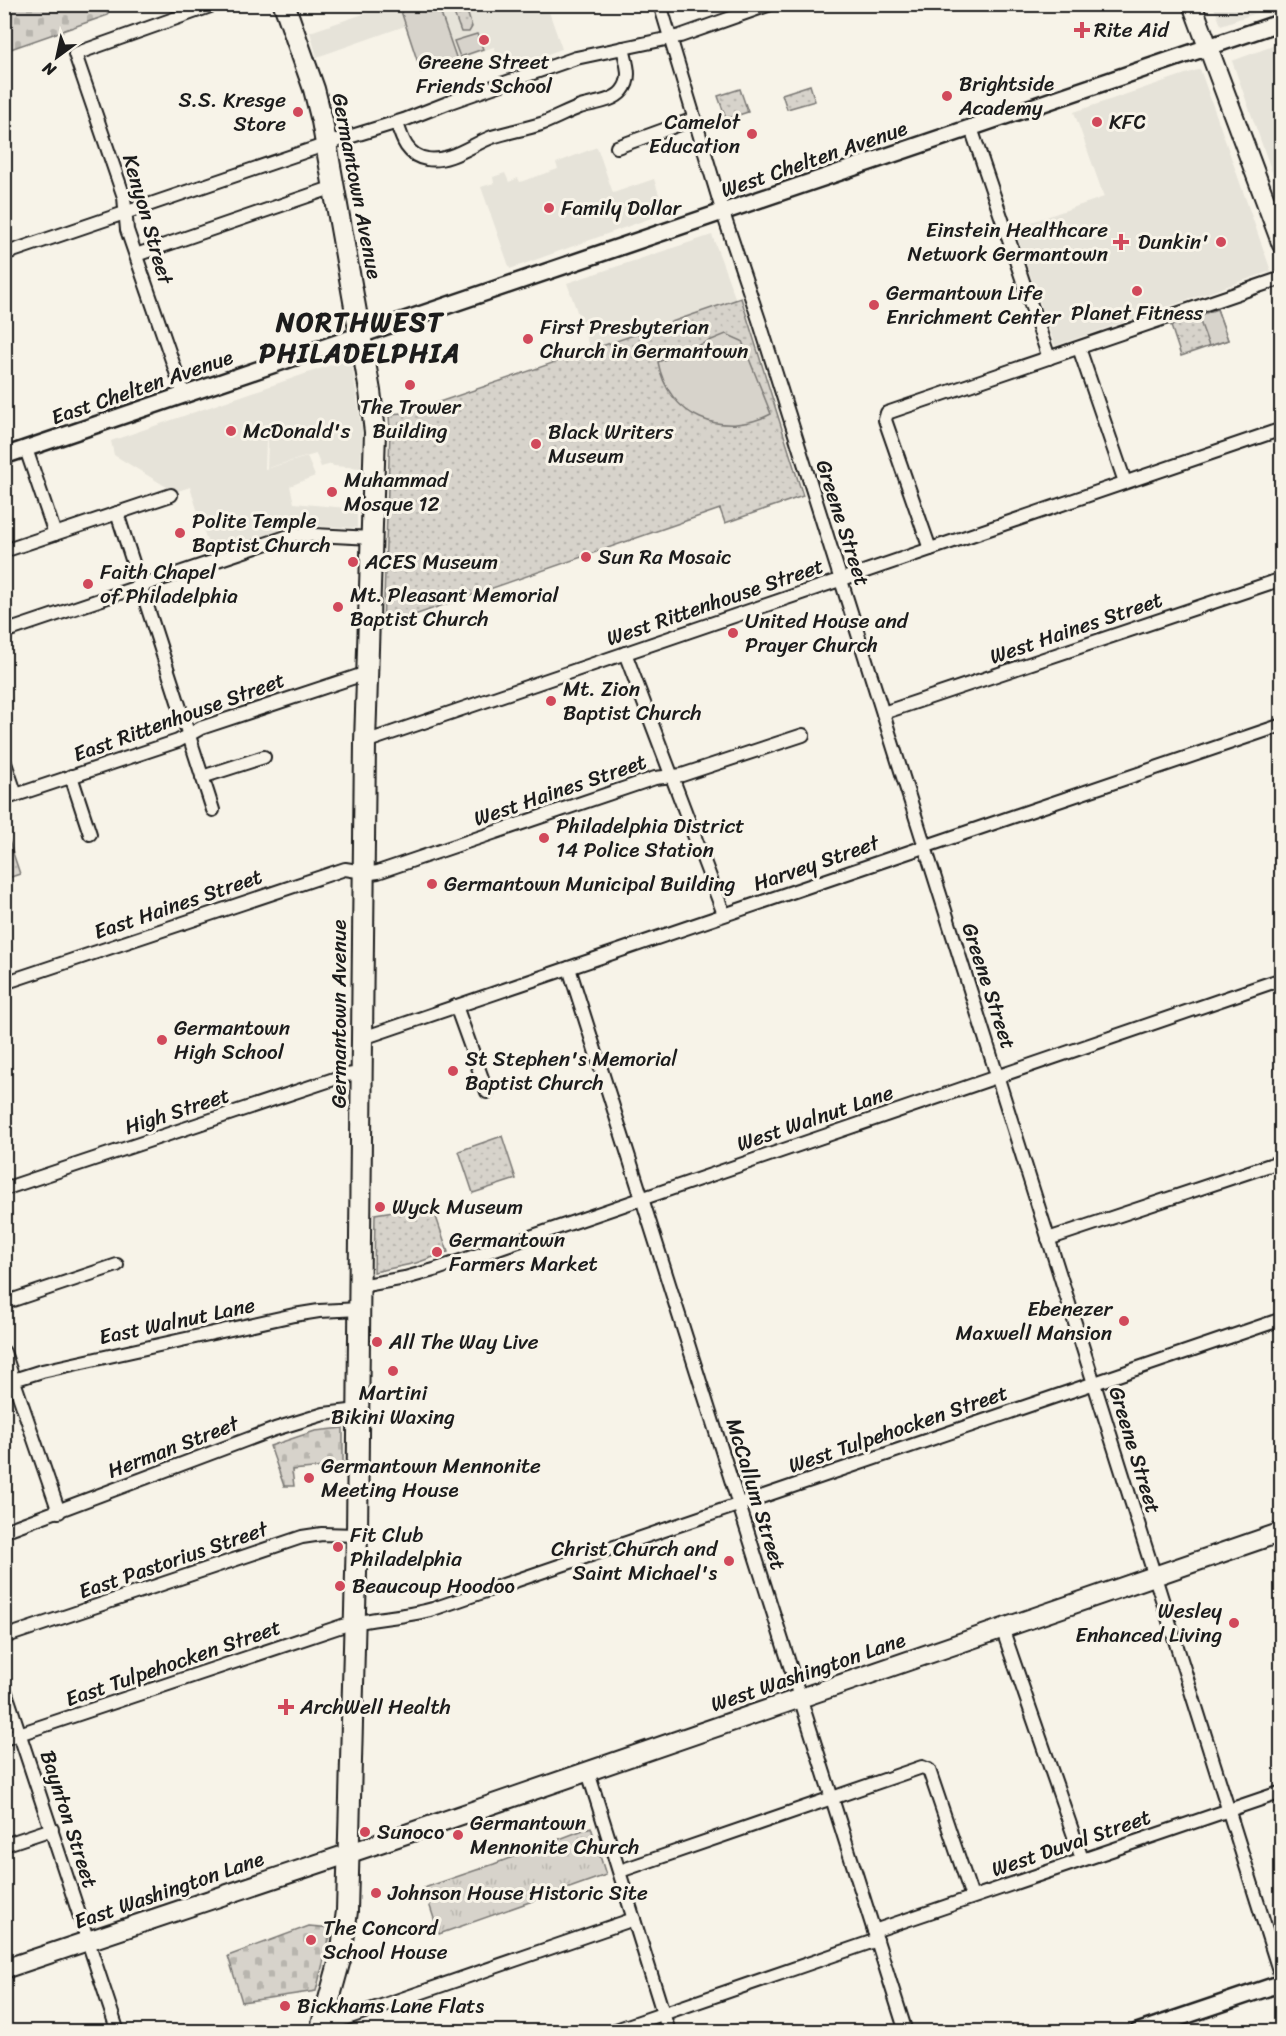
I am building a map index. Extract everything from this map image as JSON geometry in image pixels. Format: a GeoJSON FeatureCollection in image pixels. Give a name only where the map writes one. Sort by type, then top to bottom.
{"type":"FeatureCollection","features":[{"type":"Feature","properties":{"kind":"main road","name":"Germantown Avenue"},"geometry":{"type":"LineString","coordinates":[[284,4],[314,89],[327,145],[361,336],[375,432],[365,742],[357,1535],[349,1854],[345,1936],[321,2027]]}},
{"type":"Feature","properties":{"kind":"main road"},"geometry":{"type":"LineString","coordinates":[[1192,4],[1281,245]]}},
{"type":"Feature","properties":{"kind":"main road","name":"West Washington Lane"},"geometry":{"type":"LineString","coordinates":[[349,1854],[1281,1532]]}},
{"type":"Feature","properties":{"kind":"main road","name":"East Washington Lane"},"geometry":{"type":"LineString","coordinates":[[4,1969],[349,1854]]}},
{"type":"Feature","properties":{"kind":"street","name":"Kenyon Street"},"geometry":{"type":"LineString","coordinates":[[184,395],[127,230],[124,197],[75,54],[216,4]]}},
{"type":"Feature","properties":{"kind":"street","name":"Greene Street"},"geometry":{"type":"LineString","coordinates":[[660,4],[723,213],[759,320],[1281,1981]]}},
{"type":"Feature","properties":{"kind":"street"},"geometry":{"type":"LineString","coordinates":[[4,254],[397,123],[576,58],[669,39],[771,4]]}},
{"type":"Feature","properties":{"kind":"street","name":"West Chelten Avenue"},"geometry":{"type":"LineString","coordinates":[[361,336],[1281,22]]}},
{"type":"Feature","properties":{"kind":"street"},"geometry":{"type":"LineString","coordinates":[[397,123],[403,141],[412,153],[427,159],[446,157],[489,138],[539,125],[581,107],[619,95],[626,87],[629,76],[622,48]]}},
{"type":"Feature","properties":{"kind":"street"},"geometry":{"type":"LineString","coordinates":[[617,147],[694,119]]}},
{"type":"Feature","properties":{"kind":"street"},"geometry":{"type":"LineString","coordinates":[[971,129],[1049,358]]}},
{"type":"Feature","properties":{"kind":"street"},"geometry":{"type":"LineString","coordinates":[[136,255],[334,187]]}},
{"type":"Feature","properties":{"kind":"street"},"geometry":{"type":"LineString","coordinates":[[930,549],[885,420],[886,415],[1281,278]]}},
{"type":"Feature","properties":{"kind":"street","name":"East Chelten Avenue"},"geometry":{"type":"LineString","coordinates":[[4,456],[361,336]]}},
{"type":"Feature","properties":{"kind":"street"},"geometry":{"type":"LineString","coordinates":[[1079,348],[1125,482]]}},
{"type":"Feature","properties":{"kind":"street","name":"West Rittenhouse Street"},"geometry":{"type":"LineString","coordinates":[[365,742],[1281,429]]}},
{"type":"Feature","properties":{"kind":"street"},"geometry":{"type":"LineString","coordinates":[[26,449],[55,534]]}},
{"type":"Feature","properties":{"kind":"street"},"geometry":{"type":"LineString","coordinates":[[4,551],[171,495]]}},
{"type":"Feature","properties":{"kind":"street"},"geometry":{"type":"LineString","coordinates":[[117,513],[213,810]]}},
{"type":"Feature","properties":{"kind":"street"},"geometry":{"type":"LineString","coordinates":[[4,633],[295,534],[372,538]]}},
{"type":"Feature","properties":{"kind":"street","name":"West Haines Street"},"geometry":{"type":"LineString","coordinates":[[883,713],[1281,579]]}},
{"type":"Feature","properties":{"kind":"street"},"geometry":{"type":"LineString","coordinates":[[625,653],[724,914]]}},
{"type":"Feature","properties":{"kind":"street","name":"East Rittenhouse Street"},"geometry":{"type":"LineString","coordinates":[[10,797],[178,741],[201,728],[367,673]]}},
{"type":"Feature","properties":{"kind":"street","name":"Harvey Street"},"geometry":{"type":"LineString","coordinates":[[363,1038],[1281,725]]}},
{"type":"Feature","properties":{"kind":"street","name":"West Haines Street"},"geometry":{"type":"LineString","coordinates":[[364,872],[378,872],[655,778],[682,775],[803,735]]}},
{"type":"Feature","properties":{"kind":"street"},"geometry":{"type":"LineString","coordinates":[[202,777],[264,757]]}},
{"type":"Feature","properties":{"kind":"street"},"geometry":{"type":"LineString","coordinates":[[4,760],[10,797]]}},
{"type":"Feature","properties":{"kind":"street"},"geometry":{"type":"LineString","coordinates":[[71,776],[90,834]]}},
{"type":"Feature","properties":{"kind":"street","name":"East Haines Street"},"geometry":{"type":"LineString","coordinates":[[4,983],[345,869],[364,872]]}},
{"type":"Feature","properties":{"kind":"street","name":"McCallum Street"},"geometry":{"type":"LineString","coordinates":[[569,968],[906,2031]]}},
{"type":"Feature","properties":{"kind":"street","name":"West Walnut Lane"},"geometry":{"type":"LineString","coordinates":[[360,1286],[420,1275],[1281,980]]}},
{"type":"Feature","properties":{"kind":"street"},"geometry":{"type":"LineString","coordinates":[[456,1006],[487,1092]]}},
{"type":"Feature","properties":{"kind":"street","name":"High Street"},"geometry":{"type":"LineString","coordinates":[[4,1189],[346,1075],[362,1073]]}},
{"type":"Feature","properties":{"kind":"street"},"geometry":{"type":"LineString","coordinates":[[1048,1239],[1281,1161]]}},
{"type":"Feature","properties":{"kind":"street"},"geometry":{"type":"LineString","coordinates":[[4,1303],[117,1265]]}},
{"type":"Feature","properties":{"kind":"street","name":"East Walnut Lane"},"geometry":{"type":"LineString","coordinates":[[9,1381],[42,1371],[304,1314],[360,1309]]}},
{"type":"Feature","properties":{"kind":"street","name":"West Tulpehocken Street"},"geometry":{"type":"LineString","coordinates":[[354,1622],[433,1609],[1281,1319]]}},
{"type":"Feature","properties":{"kind":"street"},"geometry":{"type":"LineString","coordinates":[[4,1352],[9,1381],[59,1512]]}},
{"type":"Feature","properties":{"kind":"street","name":"Herman Street"},"geometry":{"type":"LineString","coordinates":[[4,1532],[275,1429],[324,1414],[358,1410]]}},
{"type":"Feature","properties":{"kind":"street","name":"East Pastorius Street"},"geometry":{"type":"LineString","coordinates":[[4,1638],[302,1537],[322,1534],[357,1535]]}},
{"type":"Feature","properties":{"kind":"street","name":"East Tulpehocken Street"},"geometry":{"type":"LineString","coordinates":[[4,1740],[354,1622]]}},
{"type":"Feature","properties":{"kind":"street"},"geometry":{"type":"LineString","coordinates":[[1002,1628],[1082,1859]]}},
{"type":"Feature","properties":{"kind":"street","name":"Baynton Street"},"geometry":{"type":"LineString","coordinates":[[4,1687],[118,2031]]}},
{"type":"Feature","properties":{"kind":"street"},"geometry":{"type":"LineString","coordinates":[[620,1871],[926,1767],[972,1897]]}},
{"type":"Feature","properties":{"kind":"street"},"geometry":{"type":"LineString","coordinates":[[588,1772],[669,2031]]}},
{"type":"Feature","properties":{"kind":"street","name":"West Duval Street"},"geometry":{"type":"LineString","coordinates":[[610,2031],[875,1936],[972,1897],[1281,1792]]}},
{"type":"Feature","properties":{"kind":"street"},"geometry":{"type":"LineString","coordinates":[[4,1845],[51,1829]]}},
{"type":"Feature","properties":{"kind":"street"},"geometry":{"type":"LineString","coordinates":[[321,2027],[634,1919]]}},
{"type":"Feature","properties":{"kind":"street"},"geometry":{"type":"LineString","coordinates":[[1137,2031],[1281,1981]]}},
{"type":"Feature","properties":{"kind":"shaded area"},"geometry":{"type":"Polygon","coordinates":[[[1213,4],[1280,5],[1221,25],[1213,4]]]}},
{"type":"Feature","properties":{"kind":"shaded area","name":"Greene Street Friends School"},"geometry":{"type":"Polygon","coordinates":[[[390,5],[550,5],[547,6],[562,49],[502,70],[494,47],[421,72],[405,26],[317,57],[310,32],[390,5]]]}},
{"type":"Feature","properties":{"kind":"shaded area"},"geometry":{"type":"Polygon","coordinates":[[[1282,43],[1281,197],[1232,61],[1282,43]]]}},
{"type":"Feature","properties":{"kind":"shaded area"},"geometry":{"type":"Polygon","coordinates":[[[1200,69],[1271,271],[1055,346],[1014,228],[1104,197],[1074,112],[1200,69]]]}},
{"type":"Feature","properties":{"kind":"shaded area"},"geometry":{"type":"Polygon","coordinates":[[[597,147],[613,193],[654,179],[665,213],[510,269],[481,187],[494,183],[493,177],[505,173],[509,182],[518,178],[520,182],[558,169],[556,163],[597,147]]]}},
{"type":"Feature","properties":{"kind":"shaded area"},"geometry":{"type":"Polygon","coordinates":[[[712,235],[736,300],[590,349],[567,283],[712,235]]]}},
{"type":"Feature","properties":{"kind":"shaded area"},"geometry":{"type":"Polygon","coordinates":[[[351,358],[362,430],[361,468],[333,466],[332,464],[321,467],[316,454],[267,468],[268,440],[266,441],[265,469],[307,457],[315,476],[290,486],[294,503],[357,509],[357,528],[301,525],[211,554],[190,487],[175,492],[114,455],[111,441],[351,358]]]}},
{"type":"Feature","properties":{"kind":"green space"},"geometry":{"type":"Polygon","coordinates":[[[4,5],[105,5],[108,15],[5,51],[4,5]]]}},
{"type":"Feature","properties":{"kind":"green space"},"geometry":{"type":"Polygon","coordinates":[[[399,5],[438,5],[457,60],[421,72],[399,5]]]}},
{"type":"Feature","properties":{"kind":"green space"},"geometry":{"type":"Polygon","coordinates":[[[451,5],[465,5],[472,27],[469,32],[461,32],[451,5]]]}},
{"type":"Feature","properties":{"kind":"green space"},"geometry":{"type":"Polygon","coordinates":[[[477,34],[483,49],[460,57],[454,41],[477,34]]]}},
{"type":"Feature","properties":{"kind":"green space"},"geometry":{"type":"Polygon","coordinates":[[[810,85],[815,101],[787,109],[782,94],[810,85]]]}},
{"type":"Feature","properties":{"kind":"green space"},"geometry":{"type":"Polygon","coordinates":[[[740,89],[748,112],[726,119],[718,96],[740,89]]]}},
{"type":"Feature","properties":{"kind":"green space"},"geometry":{"type":"Polygon","coordinates":[[[741,298],[803,496],[725,523],[720,509],[383,626],[389,414],[419,409],[741,298]]]}},
{"type":"Feature","properties":{"kind":"green space"},"geometry":{"type":"Polygon","coordinates":[[[1217,309],[1228,340],[1181,356],[1171,326],[1217,309]]]}},
{"type":"Feature","properties":{"kind":"green space"},"geometry":{"type":"Polygon","coordinates":[[[1217,309],[1228,340],[1209,346],[1198,316],[1217,309]]]}},
{"type":"Feature","properties":{"kind":"green space"},"geometry":{"type":"Polygon","coordinates":[[[726,334],[742,341],[771,414],[753,421],[734,424],[717,423],[700,418],[685,409],[673,397],[664,381],[658,362],[726,334]]]}},
{"type":"Feature","properties":{"kind":"green space"},"geometry":{"type":"Polygon","coordinates":[[[4,826],[20,874],[5,879],[4,879],[4,826]]]}},
{"type":"Feature","properties":{"kind":"green space"},"geometry":{"type":"Polygon","coordinates":[[[502,1136],[516,1179],[473,1193],[459,1151],[502,1136]]]}},
{"type":"Feature","properties":{"kind":"green space"},"geometry":{"type":"Polygon","coordinates":[[[432,1205],[448,1252],[416,1263],[374,1272],[375,1214],[432,1205]]]}},
{"type":"Feature","properties":{"kind":"green space"},"geometry":{"type":"Polygon","coordinates":[[[343,1428],[343,1472],[325,1473],[324,1467],[292,1470],[294,1486],[284,1486],[270,1446],[315,1431],[343,1428]]]}},
{"type":"Feature","properties":{"kind":"green space"},"geometry":{"type":"Polygon","coordinates":[[[591,1827],[606,1875],[439,1934],[424,1888],[591,1827]]]}},
{"type":"Feature","properties":{"kind":"green space"},"geometry":{"type":"Polygon","coordinates":[[[309,1926],[332,1928],[316,1991],[242,2002],[228,1956],[309,1926]]]}},
{"type":"Feature","properties":{"kind":"place","name":"Rite Aid"},"geometry":{"type":"Point","coordinates":[1082,30]}},
{"type":"Feature","properties":{"kind":"place","name":"Greene Street Friends School"},"geometry":{"type":"Point","coordinates":[484,40]}},
{"type":"Feature","properties":{"kind":"place","name":"Brightside Academy"},"geometry":{"type":"Point","coordinates":[947,96]}},
{"type":"Feature","properties":{"kind":"place","name":"S.S. Kresge Store"},"geometry":{"type":"Point","coordinates":[298,112]}},
{"type":"Feature","properties":{"kind":"place","name":"KFC"},"geometry":{"type":"Point","coordinates":[1097,122]}},
{"type":"Feature","properties":{"kind":"place","name":"Camelot Education"},"geometry":{"type":"Point","coordinates":[752,134]}},
{"type":"Feature","properties":{"kind":"place","name":"Family Dollar"},"geometry":{"type":"Point","coordinates":[549,208]}},
{"type":"Feature","properties":{"kind":"place","name":"Einstein Healthcare Network Germantown"},"geometry":{"type":"Point","coordinates":[1121,242]}},
{"type":"Feature","properties":{"kind":"place","name":"Dunkin'"},"geometry":{"type":"Point","coordinates":[1221,242]}},
{"type":"Feature","properties":{"kind":"place","name":"Planet Fitness"},"geometry":{"type":"Point","coordinates":[1137,291]}},
{"type":"Feature","properties":{"kind":"place","name":"Germantown Life Enrichment Center"},"geometry":{"type":"Point","coordinates":[874,305]}},
{"type":"Feature","properties":{"kind":"place","name":"First Presbyterian Church in Germantown"},"geometry":{"type":"Point","coordinates":[528,339]}},
{"type":"Feature","properties":{"kind":"place","name":"The Trower Building"},"geometry":{"type":"Point","coordinates":[410,385]}},
{"type":"Feature","properties":{"kind":"place","name":"McDonald's"},"geometry":{"type":"Point","coordinates":[231,431]}},
{"type":"Feature","properties":{"kind":"place","name":"Black Writers Museum"},"geometry":{"type":"Point","coordinates":[536,444]}},
{"type":"Feature","properties":{"kind":"place","name":"Muhammad Mosque 12"},"geometry":{"type":"Point","coordinates":[332,492]}},
{"type":"Feature","properties":{"kind":"place","name":"Polite Temple Baptist Church"},"geometry":{"type":"Point","coordinates":[180,533]}},
{"type":"Feature","properties":{"kind":"place","name":"Sun Ra Mosaic"},"geometry":{"type":"Point","coordinates":[586,557]}},
{"type":"Feature","properties":{"kind":"place","name":"ACES Museum"},"geometry":{"type":"Point","coordinates":[353,562]}},
{"type":"Feature","properties":{"kind":"place","name":"Faith Chapel of Philadelphia"},"geometry":{"type":"Point","coordinates":[88,584]}},
{"type":"Feature","properties":{"kind":"place","name":"Mt. Pleasant Memorial Baptist Church"},"geometry":{"type":"Point","coordinates":[338,607]}},
{"type":"Feature","properties":{"kind":"place","name":"United House and Prayer Church"},"geometry":{"type":"Point","coordinates":[733,633]}},
{"type":"Feature","properties":{"kind":"place","name":"Mt. Zion Baptist Church"},"geometry":{"type":"Point","coordinates":[551,701]}},
{"type":"Feature","properties":{"kind":"place","name":"Philadelphia District 14 Police Station"},"geometry":{"type":"Point","coordinates":[544,838]}},
{"type":"Feature","properties":{"kind":"place","name":"Germantown Municipal Building"},"geometry":{"type":"Point","coordinates":[432,884]}},
{"type":"Feature","properties":{"kind":"place","name":"Germantown High School"},"geometry":{"type":"Point","coordinates":[162,1040]}},
{"type":"Feature","properties":{"kind":"place","name":"St Stephen's Memorial Baptist Church"},"geometry":{"type":"Point","coordinates":[453,1071]}},
{"type":"Feature","properties":{"kind":"place","name":"Wyck Museum"},"geometry":{"type":"Point","coordinates":[380,1207]}},
{"type":"Feature","properties":{"kind":"place","name":"Germantown Farmers Market"},"geometry":{"type":"Point","coordinates":[437,1252]}},
{"type":"Feature","properties":{"kind":"place","name":"Ebenezer Maxwell Mansion"},"geometry":{"type":"Point","coordinates":[1124,1321]}},
{"type":"Feature","properties":{"kind":"place","name":"All The Way Live"},"geometry":{"type":"Point","coordinates":[377,1342]}},
{"type":"Feature","properties":{"kind":"place","name":"Martini Bikini Waxing"},"geometry":{"type":"Point","coordinates":[393,1371]}},
{"type":"Feature","properties":{"kind":"place","name":"Germantown Mennonite Meeting House"},"geometry":{"type":"Point","coordinates":[309,1478]}},
{"type":"Feature","properties":{"kind":"place","name":"Fit Club Philadelphia"},"geometry":{"type":"Point","coordinates":[338,1547]}},
{"type":"Feature","properties":{"kind":"place","name":"Christ Church and Saint Michael's"},"geometry":{"type":"Point","coordinates":[729,1561]}},
{"type":"Feature","properties":{"kind":"place","name":"Beaucoup Hoodoo"},"geometry":{"type":"Point","coordinates":[340,1586]}},
{"type":"Feature","properties":{"kind":"place","name":"Wesley Enhanced Living"},"geometry":{"type":"Point","coordinates":[1234,1623]}},
{"type":"Feature","properties":{"kind":"place","name":"ArchWell Health"},"geometry":{"type":"Point","coordinates":[286,1707]}},
{"type":"Feature","properties":{"kind":"place","name":"Sunoco"},"geometry":{"type":"Point","coordinates":[365,1832]}},
{"type":"Feature","properties":{"kind":"place","name":"Germantown Mennonite Church"},"geometry":{"type":"Point","coordinates":[458,1835]}},
{"type":"Feature","properties":{"kind":"place","name":"Johnson House Historic Site"},"geometry":{"type":"Point","coordinates":[376,1893]}},
{"type":"Feature","properties":{"kind":"place","name":"The Concord School House"},"geometry":{"type":"Point","coordinates":[311,1940]}},
{"type":"Feature","properties":{"kind":"place","name":"Bickhams Lane Flats"},"geometry":{"type":"Point","coordinates":[285,2006]}},
{"type":"Feature","properties":{"kind":"district","name":"NORTHWEST PHILADELPHIA"},"geometry":{"type":"Point","coordinates":[360,338]}}]}
